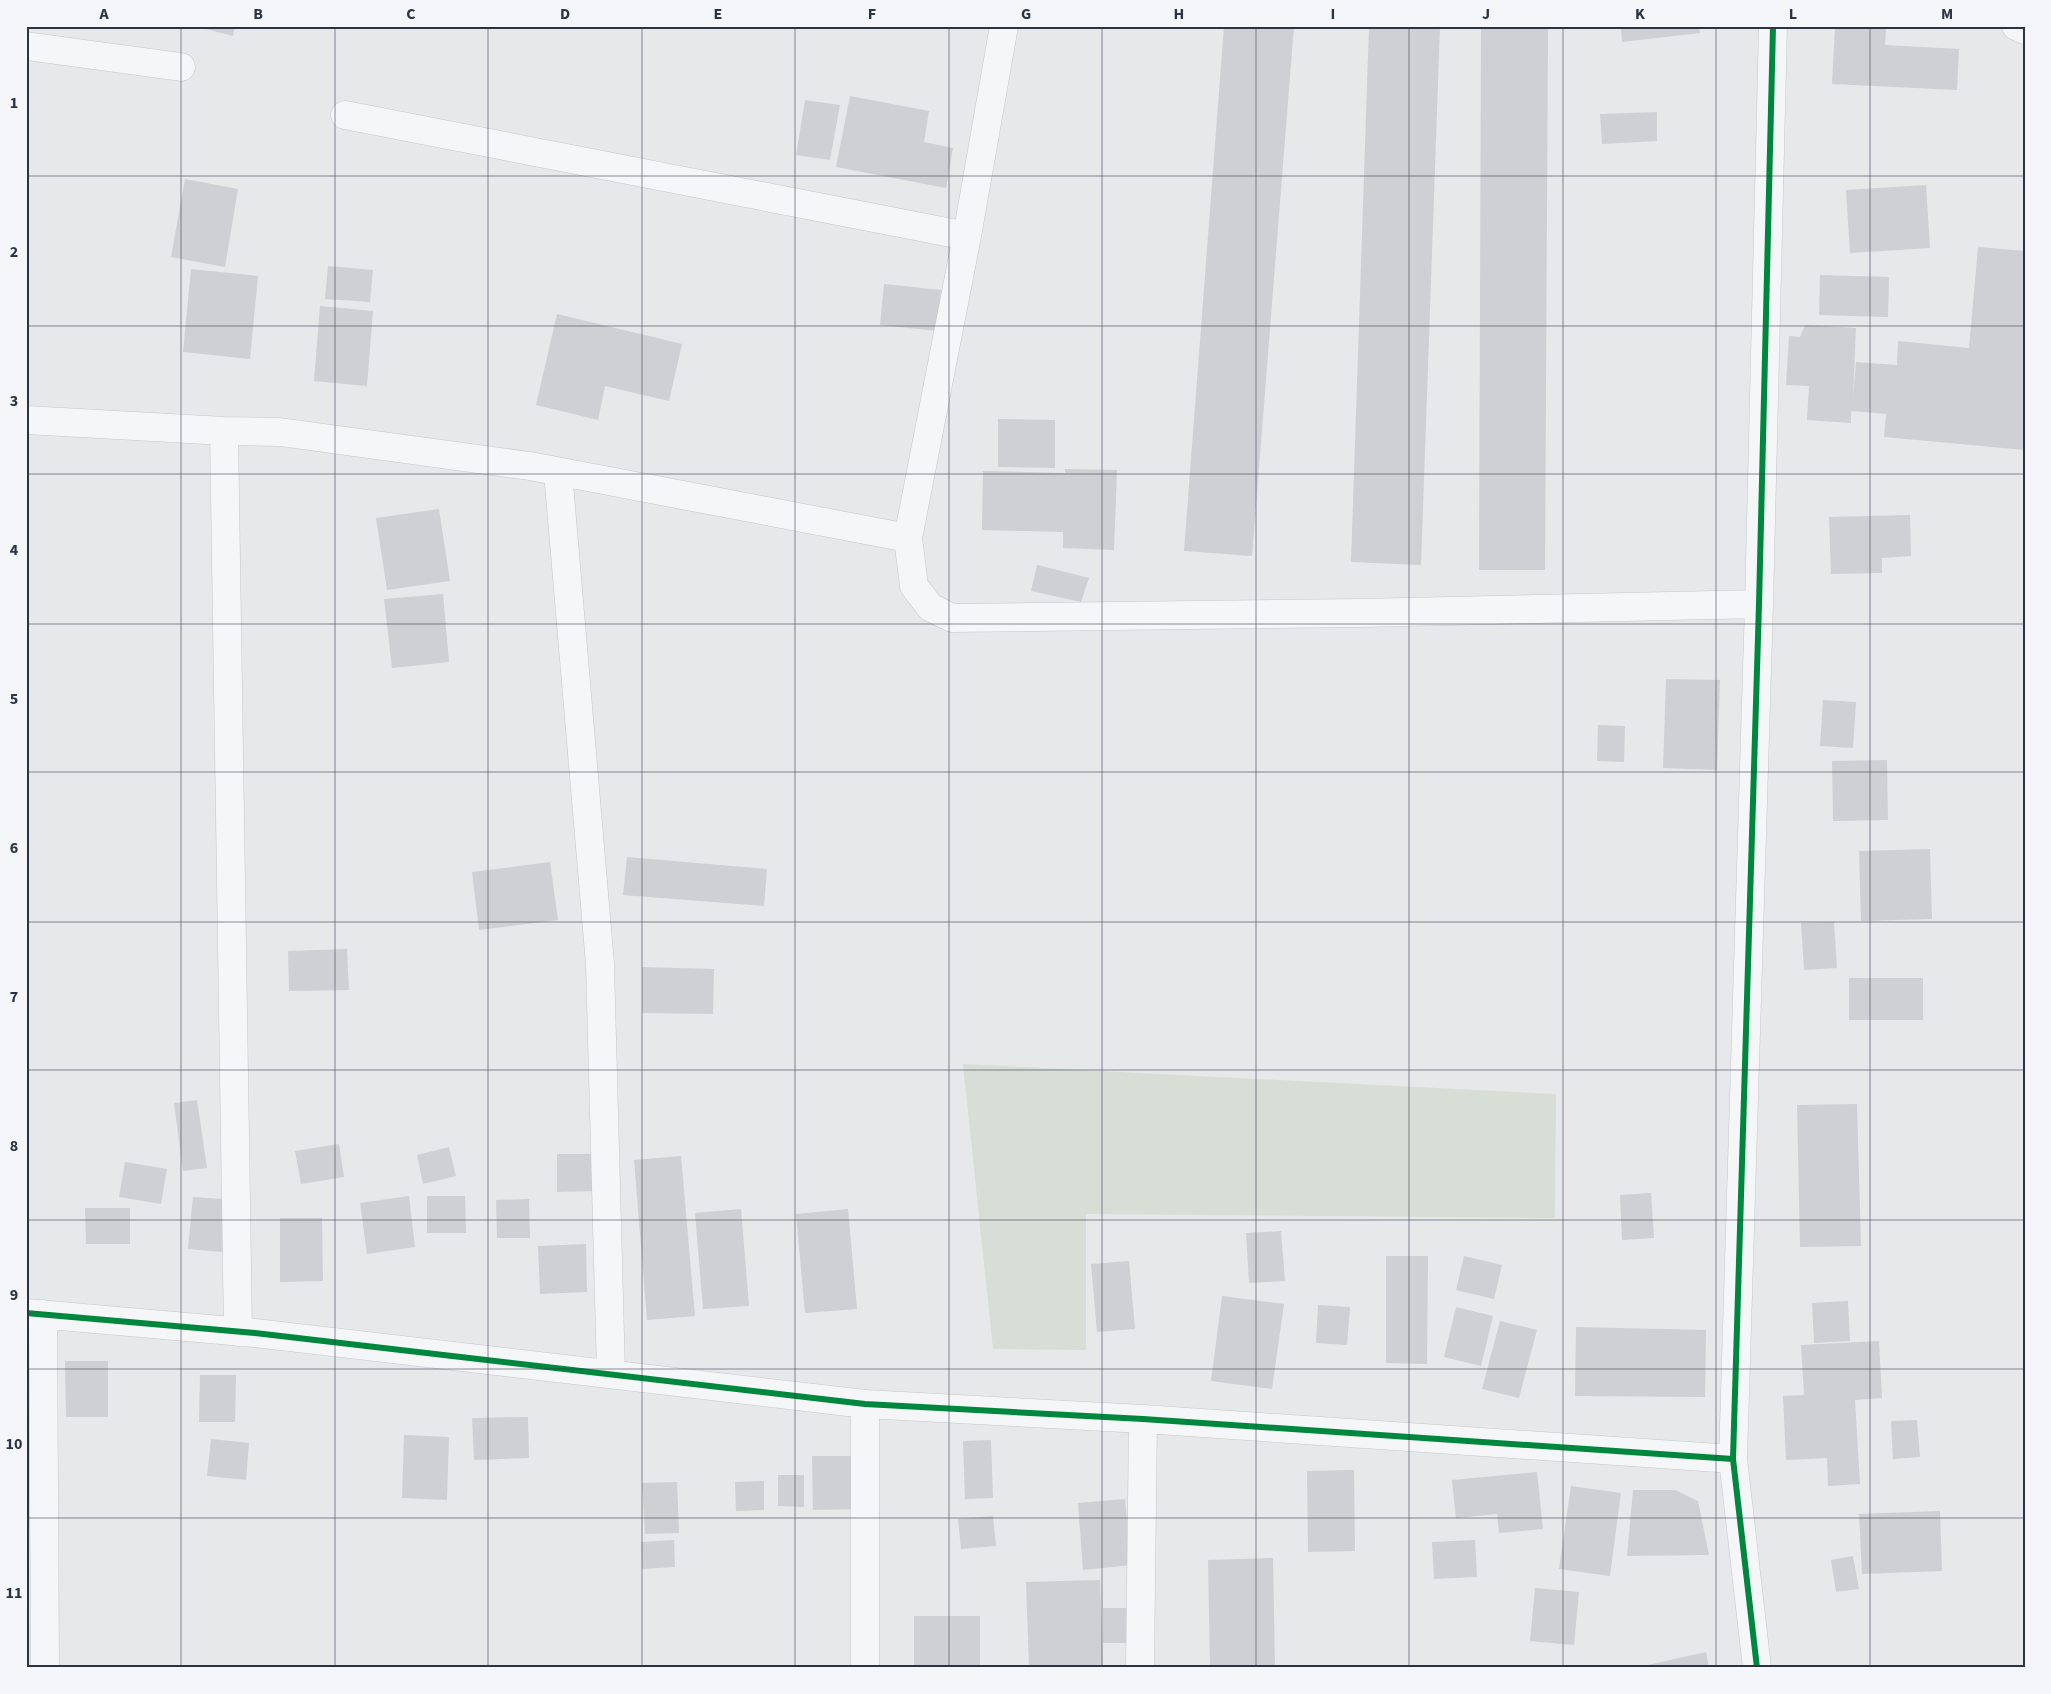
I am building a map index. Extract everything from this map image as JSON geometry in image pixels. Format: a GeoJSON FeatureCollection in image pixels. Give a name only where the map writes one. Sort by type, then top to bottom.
{"type":"FeatureCollection","features":[{"type":"Feature","properties":{"kind":"street"},"geometry":{"type":"LineString","coordinates":[[1004,26],[967,236],[908,538],[914,586],[930,607],[952,618],[1361,613],[1759,604]]}},
{"type":"Feature","properties":{"kind":"street"},"geometry":{"type":"LineString","coordinates":[[1758,1668],[1734,1460],[1759,604],[1772,26]]}},
{"type":"Feature","properties":{"kind":"street"},"geometry":{"type":"LineString","coordinates":[[2016,26],[2025,30]]}},
{"type":"Feature","properties":{"kind":"street"},"geometry":{"type":"LineString","coordinates":[[26,46],[181,67]]}},
{"type":"Feature","properties":{"kind":"street"},"geometry":{"type":"LineString","coordinates":[[345,115],[967,236]]}},
{"type":"Feature","properties":{"kind":"street"},"geometry":{"type":"LineString","coordinates":[[26,420],[224,431],[280,432],[530,466],[908,538]]}},
{"type":"Feature","properties":{"kind":"street"},"geometry":{"type":"LineString","coordinates":[[224,431],[238,1332]]}},
{"type":"Feature","properties":{"kind":"street"},"geometry":{"type":"LineString","coordinates":[[558,472],[600,964],[611,1373]]}},
{"type":"Feature","properties":{"kind":"street"},"geometry":{"type":"LineString","coordinates":[[45,1668],[35,1313],[238,1332],[611,1373],[865,1404],[1143,1419],[1734,1460]]}},
{"type":"Feature","properties":{"kind":"street"},"geometry":{"type":"LineString","coordinates":[[865,1404],[865,1668]]}},
{"type":"Feature","properties":{"kind":"street"},"geometry":{"type":"LineString","coordinates":[[1140,1668],[1143,1419]]}},
{"type":"Feature","properties":{"kind":"shaded area"},"geometry":{"type":"Polygon","coordinates":[[[963,1064],[1556,1094],[1555,1218],[1086,1214],[1086,1350],[993,1349],[963,1064]]]}},
{"type":"Feature","properties":{"kind":"building"},"geometry":{"type":"Polygon","coordinates":[[[194,26],[235,26],[233,36],[194,26]]]}},
{"type":"Feature","properties":{"kind":"building"},"geometry":{"type":"Polygon","coordinates":[[[1224,26],[1294,26],[1252,556],[1184,551],[1224,26]]]}},
{"type":"Feature","properties":{"kind":"building"},"geometry":{"type":"Polygon","coordinates":[[[1369,26],[1440,26],[1421,565],[1351,562],[1369,26]]]}},
{"type":"Feature","properties":{"kind":"building"},"geometry":{"type":"Polygon","coordinates":[[[1481,26],[1548,26],[1545,570],[1479,570],[1481,26]]]}},
{"type":"Feature","properties":{"kind":"building"},"geometry":{"type":"Polygon","coordinates":[[[1621,26],[1699,26],[1700,33],[1622,42],[1621,26]]]}},
{"type":"Feature","properties":{"kind":"building"},"geometry":{"type":"Polygon","coordinates":[[[1835,26],[1886,29],[1885,45],[1959,49],[1957,90],[1832,84],[1835,26]]]}},
{"type":"Feature","properties":{"kind":"building"},"geometry":{"type":"Polygon","coordinates":[[[850,96],[929,111],[924,142],[953,148],[946,188],[836,167],[850,96]]]}},
{"type":"Feature","properties":{"kind":"building"},"geometry":{"type":"Polygon","coordinates":[[[805,100],[840,105],[830,160],[796,155],[805,100]]]}},
{"type":"Feature","properties":{"kind":"building"},"geometry":{"type":"Polygon","coordinates":[[[1657,112],[1657,141],[1602,144],[1600,114],[1657,112]]]}},
{"type":"Feature","properties":{"kind":"building"},"geometry":{"type":"Polygon","coordinates":[[[185,179],[238,189],[225,267],[171,257],[185,179]]]}},
{"type":"Feature","properties":{"kind":"building"},"geometry":{"type":"Polygon","coordinates":[[[1926,185],[1930,248],[1850,253],[1846,190],[1926,185]]]}},
{"type":"Feature","properties":{"kind":"building"},"geometry":{"type":"Polygon","coordinates":[[[1978,247],[2025,251],[2025,450],[1884,437],[1886,414],[1851,411],[1851,423],[1807,420],[1809,386],[1786,385],[1789,336],[1800,337],[1805,325],[1856,328],[1853,398],[1856,362],[1897,365],[1898,341],[1969,348],[1978,247]]]}},
{"type":"Feature","properties":{"kind":"building"},"geometry":{"type":"Polygon","coordinates":[[[328,266],[373,270],[370,302],[325,299],[328,266]]]}},
{"type":"Feature","properties":{"kind":"building"},"geometry":{"type":"Polygon","coordinates":[[[191,269],[258,276],[250,359],[183,352],[191,269]]]}},
{"type":"Feature","properties":{"kind":"building"},"geometry":{"type":"Polygon","coordinates":[[[1820,275],[1889,277],[1888,317],[1819,315],[1820,275]]]}},
{"type":"Feature","properties":{"kind":"building"},"geometry":{"type":"Polygon","coordinates":[[[884,284],[941,290],[937,331],[880,325],[884,284]]]}},
{"type":"Feature","properties":{"kind":"building"},"geometry":{"type":"Polygon","coordinates":[[[320,306],[373,311],[367,386],[314,381],[320,306]]]}},
{"type":"Feature","properties":{"kind":"building"},"geometry":{"type":"Polygon","coordinates":[[[557,314],[682,344],[669,401],[605,386],[598,420],[536,405],[557,314]]]}},
{"type":"Feature","properties":{"kind":"building"},"geometry":{"type":"Polygon","coordinates":[[[998,419],[1055,420],[1055,468],[998,467],[998,419]]]}},
{"type":"Feature","properties":{"kind":"building"},"geometry":{"type":"Polygon","coordinates":[[[1065,469],[1117,470],[1114,550],[1063,548],[1063,532],[982,530],[983,471],[1065,473],[1065,469]]]}},
{"type":"Feature","properties":{"kind":"building"},"geometry":{"type":"Polygon","coordinates":[[[439,509],[450,581],[387,590],[376,518],[439,509]]]}},
{"type":"Feature","properties":{"kind":"building"},"geometry":{"type":"Polygon","coordinates":[[[1910,515],[1911,556],[1882,558],[1882,573],[1831,574],[1829,517],[1910,515]]]}},
{"type":"Feature","properties":{"kind":"building"},"geometry":{"type":"Polygon","coordinates":[[[1037,565],[1089,578],[1081,602],[1031,591],[1037,565]]]}},
{"type":"Feature","properties":{"kind":"building"},"geometry":{"type":"Polygon","coordinates":[[[443,594],[449,662],[392,668],[384,599],[443,594]]]}},
{"type":"Feature","properties":{"kind":"building"},"geometry":{"type":"Polygon","coordinates":[[[1666,679],[1720,680],[1717,770],[1663,768],[1666,679]]]}},
{"type":"Feature","properties":{"kind":"building"},"geometry":{"type":"Polygon","coordinates":[[[1823,700],[1856,702],[1853,748],[1820,746],[1823,700]]]}},
{"type":"Feature","properties":{"kind":"building"},"geometry":{"type":"Polygon","coordinates":[[[1598,725],[1625,726],[1624,762],[1597,761],[1598,725]]]}},
{"type":"Feature","properties":{"kind":"building"},"geometry":{"type":"Polygon","coordinates":[[[1887,760],[1888,820],[1833,821],[1832,761],[1887,760]]]}},
{"type":"Feature","properties":{"kind":"building"},"geometry":{"type":"Polygon","coordinates":[[[1930,849],[1932,919],[1861,921],[1859,851],[1930,849]]]}},
{"type":"Feature","properties":{"kind":"building"},"geometry":{"type":"Polygon","coordinates":[[[627,857],[767,869],[764,906],[623,895],[627,857]]]}},
{"type":"Feature","properties":{"kind":"building"},"geometry":{"type":"Polygon","coordinates":[[[550,862],[558,920],[479,930],[472,872],[550,862]]]}},
{"type":"Feature","properties":{"kind":"building"},"geometry":{"type":"Polygon","coordinates":[[[1834,922],[1837,968],[1804,970],[1801,923],[1834,922]]]}},
{"type":"Feature","properties":{"kind":"building"},"geometry":{"type":"Polygon","coordinates":[[[347,949],[349,990],[289,991],[288,951],[347,949]]]}},
{"type":"Feature","properties":{"kind":"building"},"geometry":{"type":"Polygon","coordinates":[[[642,967],[714,969],[713,1014],[642,1013],[642,967]]]}},
{"type":"Feature","properties":{"kind":"building"},"geometry":{"type":"Polygon","coordinates":[[[1849,978],[1923,978],[1923,1020],[1849,1020],[1849,978]]]}},
{"type":"Feature","properties":{"kind":"building"},"geometry":{"type":"Polygon","coordinates":[[[197,1100],[207,1168],[183,1171],[174,1103],[197,1100]]]}},
{"type":"Feature","properties":{"kind":"building"},"geometry":{"type":"Polygon","coordinates":[[[1857,1104],[1861,1246],[1800,1247],[1797,1105],[1857,1104]]]}},
{"type":"Feature","properties":{"kind":"building"},"geometry":{"type":"Polygon","coordinates":[[[339,1144],[344,1177],[301,1184],[295,1151],[339,1144]]]}},
{"type":"Feature","properties":{"kind":"building"},"geometry":{"type":"Polygon","coordinates":[[[449,1147],[456,1176],[423,1184],[417,1155],[449,1147]]]}},
{"type":"Feature","properties":{"kind":"building"},"geometry":{"type":"Polygon","coordinates":[[[557,1154],[596,1154],[596,1191],[557,1192],[557,1154]]]}},
{"type":"Feature","properties":{"kind":"building"},"geometry":{"type":"Polygon","coordinates":[[[681,1156],[695,1316],[647,1320],[634,1160],[681,1156]]]}},
{"type":"Feature","properties":{"kind":"building"},"geometry":{"type":"Polygon","coordinates":[[[125,1162],[167,1169],[161,1204],[119,1197],[125,1162]]]}},
{"type":"Feature","properties":{"kind":"building"},"geometry":{"type":"Polygon","coordinates":[[[1651,1193],[1654,1238],[1622,1240],[1620,1195],[1651,1193]]]}},
{"type":"Feature","properties":{"kind":"building"},"geometry":{"type":"Polygon","coordinates":[[[409,1196],[415,1247],[367,1254],[360,1203],[409,1196]]]}},
{"type":"Feature","properties":{"kind":"building"},"geometry":{"type":"Polygon","coordinates":[[[427,1196],[465,1196],[466,1233],[427,1233],[427,1196]]]}},
{"type":"Feature","properties":{"kind":"building"},"geometry":{"type":"Polygon","coordinates":[[[193,1197],[237,1200],[233,1253],[188,1249],[193,1197]]]}},
{"type":"Feature","properties":{"kind":"building"},"geometry":{"type":"Polygon","coordinates":[[[529,1199],[530,1238],[497,1238],[496,1200],[529,1199]]]}},
{"type":"Feature","properties":{"kind":"building"},"geometry":{"type":"Polygon","coordinates":[[[85,1208],[130,1208],[130,1244],[86,1244],[85,1208]]]}},
{"type":"Feature","properties":{"kind":"building"},"geometry":{"type":"Polygon","coordinates":[[[741,1209],[749,1306],[703,1309],[695,1213],[741,1209]]]}},
{"type":"Feature","properties":{"kind":"building"},"geometry":{"type":"Polygon","coordinates":[[[848,1209],[857,1309],[805,1313],[796,1214],[848,1209]]]}},
{"type":"Feature","properties":{"kind":"building"},"geometry":{"type":"Polygon","coordinates":[[[280,1218],[322,1218],[323,1281],[280,1282],[280,1218]]]}},
{"type":"Feature","properties":{"kind":"building"},"geometry":{"type":"Polygon","coordinates":[[[1281,1231],[1285,1281],[1249,1283],[1246,1233],[1281,1231]]]}},
{"type":"Feature","properties":{"kind":"building"},"geometry":{"type":"Polygon","coordinates":[[[586,1244],[587,1292],[540,1294],[538,1246],[586,1244]]]}},
{"type":"Feature","properties":{"kind":"building"},"geometry":{"type":"Polygon","coordinates":[[[1386,1256],[1428,1256],[1427,1364],[1386,1363],[1386,1256]]]}},
{"type":"Feature","properties":{"kind":"building"},"geometry":{"type":"Polygon","coordinates":[[[1464,1256],[1502,1265],[1494,1299],[1456,1290],[1464,1256]]]}},
{"type":"Feature","properties":{"kind":"building"},"geometry":{"type":"Polygon","coordinates":[[[1129,1261],[1135,1329],[1097,1332],[1091,1264],[1129,1261]]]}},
{"type":"Feature","properties":{"kind":"building"},"geometry":{"type":"Polygon","coordinates":[[[1222,1296],[1284,1304],[1272,1389],[1211,1381],[1222,1296]]]}},
{"type":"Feature","properties":{"kind":"building"},"geometry":{"type":"Polygon","coordinates":[[[1848,1301],[1850,1341],[1814,1343],[1812,1303],[1848,1301]]]}},
{"type":"Feature","properties":{"kind":"building"},"geometry":{"type":"Polygon","coordinates":[[[1318,1305],[1350,1307],[1347,1345],[1316,1343],[1318,1305]]]}},
{"type":"Feature","properties":{"kind":"building"},"geometry":{"type":"Polygon","coordinates":[[[1456,1307],[1493,1316],[1481,1366],[1444,1357],[1456,1307]]]}},
{"type":"Feature","properties":{"kind":"building"},"geometry":{"type":"Polygon","coordinates":[[[1500,1321],[1537,1330],[1519,1398],[1482,1389],[1500,1321]]]}},
{"type":"Feature","properties":{"kind":"building"},"geometry":{"type":"Polygon","coordinates":[[[1576,1327],[1706,1330],[1705,1397],[1575,1396],[1576,1327]]]}},
{"type":"Feature","properties":{"kind":"building"},"geometry":{"type":"Polygon","coordinates":[[[1879,1341],[1882,1398],[1855,1400],[1860,1484],[1828,1486],[1827,1458],[1786,1460],[1783,1396],[1804,1395],[1801,1345],[1879,1341]]]}},
{"type":"Feature","properties":{"kind":"building"},"geometry":{"type":"Polygon","coordinates":[[[65,1361],[108,1361],[108,1417],[66,1417],[65,1361]]]}},
{"type":"Feature","properties":{"kind":"building"},"geometry":{"type":"Polygon","coordinates":[[[200,1375],[236,1375],[235,1422],[199,1422],[200,1375]]]}},
{"type":"Feature","properties":{"kind":"building"},"geometry":{"type":"Polygon","coordinates":[[[528,1417],[529,1458],[474,1460],[472,1418],[528,1417]]]}},
{"type":"Feature","properties":{"kind":"building"},"geometry":{"type":"Polygon","coordinates":[[[1917,1420],[1920,1457],[1893,1459],[1891,1421],[1917,1420]]]}},
{"type":"Feature","properties":{"kind":"building"},"geometry":{"type":"Polygon","coordinates":[[[404,1435],[449,1437],[447,1500],[402,1498],[404,1435]]]}},
{"type":"Feature","properties":{"kind":"building"},"geometry":{"type":"Polygon","coordinates":[[[211,1439],[249,1443],[246,1480],[207,1476],[211,1439]]]}},
{"type":"Feature","properties":{"kind":"building"},"geometry":{"type":"Polygon","coordinates":[[[991,1440],[993,1498],[965,1499],[963,1441],[991,1440]]]}},
{"type":"Feature","properties":{"kind":"building"},"geometry":{"type":"Polygon","coordinates":[[[812,1456],[861,1456],[862,1509],[813,1510],[812,1456]]]}},
{"type":"Feature","properties":{"kind":"building"},"geometry":{"type":"Polygon","coordinates":[[[1354,1470],[1355,1551],[1308,1552],[1307,1471],[1354,1470]]]}},
{"type":"Feature","properties":{"kind":"building"},"geometry":{"type":"Polygon","coordinates":[[[1537,1472],[1543,1529],[1499,1533],[1497,1514],[1456,1518],[1452,1480],[1537,1472]]]}},
{"type":"Feature","properties":{"kind":"building"},"geometry":{"type":"Polygon","coordinates":[[[778,1475],[804,1475],[804,1507],[778,1506],[778,1475]]]}},
{"type":"Feature","properties":{"kind":"building"},"geometry":{"type":"Polygon","coordinates":[[[764,1481],[764,1510],[736,1511],[735,1482],[764,1481]]]}},
{"type":"Feature","properties":{"kind":"building"},"geometry":{"type":"Polygon","coordinates":[[[677,1482],[679,1533],[645,1534],[642,1483],[677,1482]]]}},
{"type":"Feature","properties":{"kind":"building"},"geometry":{"type":"Polygon","coordinates":[[[1571,1486],[1621,1493],[1610,1576],[1559,1569],[1571,1486]]]}},
{"type":"Feature","properties":{"kind":"building"},"geometry":{"type":"Polygon","coordinates":[[[1633,1490],[1675,1490],[1698,1501],[1709,1555],[1627,1556],[1633,1490]]]}},
{"type":"Feature","properties":{"kind":"building"},"geometry":{"type":"Polygon","coordinates":[[[1125,1499],[1131,1565],[1083,1570],[1078,1503],[1125,1499]]]}},
{"type":"Feature","properties":{"kind":"building"},"geometry":{"type":"Polygon","coordinates":[[[1940,1511],[1942,1571],[1862,1574],[1859,1514],[1940,1511]]]}},
{"type":"Feature","properties":{"kind":"building"},"geometry":{"type":"Polygon","coordinates":[[[993,1516],[996,1546],[961,1549],[958,1519],[993,1516]]]}},
{"type":"Feature","properties":{"kind":"building"},"geometry":{"type":"Polygon","coordinates":[[[674,1540],[675,1567],[642,1569],[641,1542],[674,1540]]]}},
{"type":"Feature","properties":{"kind":"building"},"geometry":{"type":"Polygon","coordinates":[[[1475,1540],[1477,1577],[1434,1579],[1432,1542],[1475,1540]]]}},
{"type":"Feature","properties":{"kind":"building"},"geometry":{"type":"Polygon","coordinates":[[[1853,1556],[1859,1589],[1836,1592],[1831,1560],[1853,1556]]]}},
{"type":"Feature","properties":{"kind":"building"},"geometry":{"type":"Polygon","coordinates":[[[1273,1558],[1275,1668],[1210,1668],[1208,1560],[1273,1558]]]}},
{"type":"Feature","properties":{"kind":"building"},"geometry":{"type":"Polygon","coordinates":[[[1100,1580],[1103,1668],[1029,1668],[1026,1582],[1100,1580]]]}},
{"type":"Feature","properties":{"kind":"building"},"geometry":{"type":"Polygon","coordinates":[[[1535,1588],[1579,1592],[1574,1645],[1530,1641],[1535,1588]]]}},
{"type":"Feature","properties":{"kind":"building"},"geometry":{"type":"Polygon","coordinates":[[[1103,1608],[1139,1608],[1139,1643],[1103,1643],[1103,1608]]]}},
{"type":"Feature","properties":{"kind":"building"},"geometry":{"type":"Polygon","coordinates":[[[914,1616],[980,1616],[980,1668],[914,1668],[914,1616]]]}},
{"type":"Feature","properties":{"kind":"building"},"geometry":{"type":"Polygon","coordinates":[[[1706,1652],[1709,1668],[1649,1668],[1648,1665],[1706,1652]]]}},
{"type":"Feature","properties":{"kind":"cycle path"},"geometry":{"type":"LineString","coordinates":[[1757,1668],[1733,1459],[1759,604],[1773,26]]}},
{"type":"Feature","properties":{"kind":"cycle path"},"geometry":{"type":"LineString","coordinates":[[26,1313],[255,1333],[865,1404],[1143,1419],[1733,1459]]}}]}
